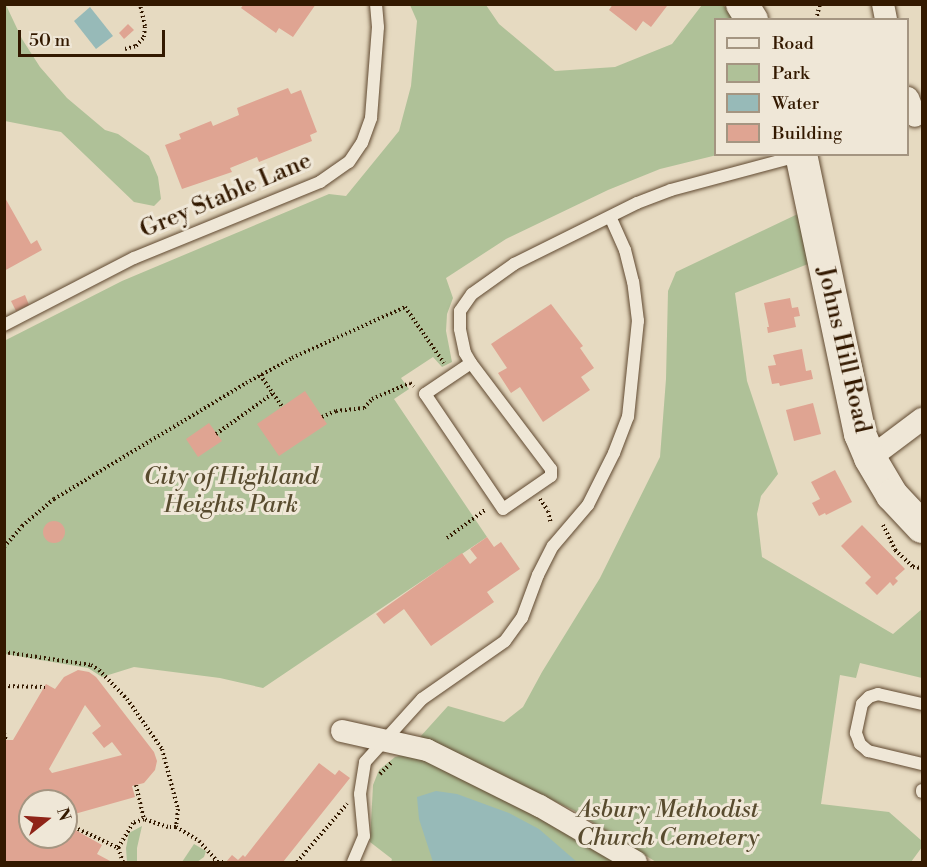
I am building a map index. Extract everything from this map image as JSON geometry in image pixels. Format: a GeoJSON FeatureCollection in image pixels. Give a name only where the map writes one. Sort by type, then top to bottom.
{"type":"FeatureCollection","features":[{"type":"Feature","properties":{"kind":"street"},"geometry":{"type":"LineString","coordinates":[[742,4],[751,18]]}},
{"type":"Feature","properties":{"kind":"street","name":"Johns Hill Road"},"geometry":{"type":"LineString","coordinates":[[801,156],[860,434],[870,458],[892,495],[922,527]]}},
{"type":"Feature","properties":{"kind":"street"},"geometry":{"type":"LineString","coordinates":[[870,458],[922,419]]}},
{"type":"Feature","properties":{"kind":"street"},"geometry":{"type":"LineString","coordinates":[[342,731],[427,750],[496,782],[636,862]]}},
{"type":"Feature","properties":{"kind":"lane","name":"Grey Stable Lane"},"geometry":{"type":"LineString","coordinates":[[4,325],[134,258],[320,182],[349,162],[362,143],[371,118],[378,27],[376,4]]}},
{"type":"Feature","properties":{"kind":"lane"},"geometry":{"type":"LineString","coordinates":[[471,363],[425,394],[503,509],[551,476],[550,469],[465,353],[459,329],[460,311],[472,294],[514,264],[610,216],[671,190],[797,156]]}},
{"type":"Feature","properties":{"kind":"lane"},"geometry":{"type":"LineString","coordinates":[[353,862],[364,836],[360,794],[361,775],[365,762],[422,699],[505,641],[522,618],[538,575],[556,543],[588,505],[614,453],[628,417],[638,321],[626,250],[610,216]]}},
{"type":"Feature","properties":{"kind":"lane"},"geometry":{"type":"LineString","coordinates":[[922,704],[878,694],[869,697],[862,704],[856,734],[860,744],[868,751],[922,764]]}},
{"type":"Feature","properties":{"kind":"path"},"geometry":{"type":"LineString","coordinates":[[125,50],[136,46],[144,37],[145,26],[140,4]]}},
{"type":"Feature","properties":{"kind":"path"},"geometry":{"type":"LineString","coordinates":[[4,547],[22,526],[54,499],[260,375],[291,358],[405,307],[436,354],[454,375]]}},
{"type":"Feature","properties":{"kind":"path"},"geometry":{"type":"LineString","coordinates":[[260,375],[282,407]]}},
{"type":"Feature","properties":{"kind":"path"},"geometry":{"type":"LineString","coordinates":[[322,417],[336,411],[364,408],[372,399],[410,383],[425,394]]}},
{"type":"Feature","properties":{"kind":"path"},"geometry":{"type":"LineString","coordinates":[[216,434],[272,394]]}},
{"type":"Feature","properties":{"kind":"path"},"geometry":{"type":"LineString","coordinates":[[533,488],[548,511],[556,543]]}},
{"type":"Feature","properties":{"kind":"path"},"geometry":{"type":"LineString","coordinates":[[447,538],[497,500]]}},
{"type":"Feature","properties":{"kind":"path"},"geometry":{"type":"LineString","coordinates":[[881,520],[895,550],[913,567],[922,568]]}},
{"type":"Feature","properties":{"kind":"path"},"geometry":{"type":"LineString","coordinates":[[4,652],[91,665],[99,670],[127,699],[162,749],[178,809],[176,827]]}},
{"type":"Feature","properties":{"kind":"path"},"geometry":{"type":"LineString","coordinates":[[4,686],[45,687]]}},
{"type":"Feature","properties":{"kind":"path"},"geometry":{"type":"LineString","coordinates":[[4,733],[6,740]]}},
{"type":"Feature","properties":{"kind":"path"},"geometry":{"type":"LineString","coordinates":[[379,777],[383,769],[396,759]]}},
{"type":"Feature","properties":{"kind":"path"},"geometry":{"type":"LineString","coordinates":[[136,785],[144,819]]}},
{"type":"Feature","properties":{"kind":"path"},"geometry":{"type":"LineString","coordinates":[[297,862],[345,805],[360,794]]}},
{"type":"Feature","properties":{"kind":"path"},"geometry":{"type":"LineString","coordinates":[[118,848],[133,823],[144,819],[168,827],[176,827],[199,840],[215,862],[225,862]]}},
{"type":"Feature","properties":{"kind":"path"},"geometry":{"type":"LineString","coordinates":[[78,829],[118,848],[123,862]]}},
{"type":"Feature","properties":{"kind":"green space"},"geometry":{"type":"Polygon","coordinates":[[[6,5],[22,39],[40,67],[67,98],[105,130],[118,134],[149,156],[158,177],[161,199],[154,206],[134,202],[61,132],[5,121],[6,5]]]}},
{"type":"Feature","properties":{"kind":"green space","name":"City of Highland Heights Park"},"geometry":{"type":"Polygon","coordinates":[[[410,5],[486,5],[499,24],[555,71],[615,67],[672,44],[702,5],[723,5],[734,18],[714,18],[714,156],[660,169],[608,190],[506,239],[446,278],[453,298],[447,314],[446,331],[452,362],[442,367],[433,357],[401,378],[409,389],[394,399],[487,537],[263,688],[220,678],[134,667],[102,677],[88,668],[5,654],[4,341],[122,281],[329,194],[346,196],[399,131],[411,86],[417,21],[410,5]]]}},
{"type":"Feature","properties":{"kind":"green space","name":"Asbury Methodist Church Cemetery"},"geometry":{"type":"Polygon","coordinates":[[[804,211],[813,262],[735,293],[747,381],[778,474],[761,496],[757,514],[762,557],[893,634],[922,609],[922,678],[860,663],[856,678],[840,675],[821,804],[889,812],[922,841],[922,847],[911,862],[656,862],[573,810],[420,737],[448,706],[504,722],[523,707],[600,578],[660,457],[666,379],[668,291],[676,272],[804,211]]]}},
{"type":"Feature","properties":{"kind":"green space"},"geometry":{"type":"Polygon","coordinates":[[[414,753],[470,778],[621,862],[391,862],[392,859],[370,842],[373,785],[379,770],[395,757],[414,753]]]}},
{"type":"Feature","properties":{"kind":"green space"},"geometry":{"type":"Polygon","coordinates":[[[142,826],[137,848],[137,862],[127,862],[126,848],[129,833],[142,826]]]}},
{"type":"Feature","properties":{"kind":"green space"},"geometry":{"type":"Polygon","coordinates":[[[194,844],[206,851],[204,857],[197,862],[182,862],[194,844]]]}},
{"type":"Feature","properties":{"kind":"water"},"geometry":{"type":"Polygon","coordinates":[[[90,7],[113,36],[96,49],[74,21],[90,7]]]}},
{"type":"Feature","properties":{"kind":"water"},"geometry":{"type":"Polygon","coordinates":[[[436,791],[457,794],[509,813],[539,829],[577,862],[433,862],[419,819],[417,797],[436,791]]]}},
{"type":"Feature","properties":{"kind":"building"},"geometry":{"type":"Polygon","coordinates":[[[244,4],[316,4],[293,37],[279,28],[276,33],[241,8],[244,4]]]}},
{"type":"Feature","properties":{"kind":"building"},"geometry":{"type":"Polygon","coordinates":[[[613,4],[665,4],[667,6],[651,27],[643,21],[636,31],[609,10],[613,4]]]}},
{"type":"Feature","properties":{"kind":"building"},"geometry":{"type":"Polygon","coordinates":[[[128,24],[134,30],[124,39],[119,33],[128,24]]]}},
{"type":"Feature","properties":{"kind":"building"},"geometry":{"type":"Polygon","coordinates":[[[288,88],[291,94],[301,90],[317,132],[310,135],[312,141],[259,162],[257,157],[230,168],[232,172],[182,189],[165,145],[181,139],[179,134],[211,121],[213,126],[239,115],[237,108],[288,88]]]}},
{"type":"Feature","properties":{"kind":"building"},"geometry":{"type":"Polygon","coordinates":[[[4,196],[31,244],[37,240],[42,250],[4,271],[4,196]]]}},
{"type":"Feature","properties":{"kind":"building"},"geometry":{"type":"Polygon","coordinates":[[[25,295],[29,305],[16,311],[11,301],[25,295]]]}},
{"type":"Feature","properties":{"kind":"building"},"geometry":{"type":"Polygon","coordinates":[[[790,298],[792,308],[798,307],[800,316],[794,317],[796,327],[768,333],[764,303],[790,298]]]}},
{"type":"Feature","properties":{"kind":"building"},"geometry":{"type":"Polygon","coordinates":[[[551,304],[583,346],[580,348],[594,368],[581,377],[590,390],[543,422],[520,387],[511,393],[498,373],[507,368],[491,344],[551,304]]]}},
{"type":"Feature","properties":{"kind":"building"},"geometry":{"type":"Polygon","coordinates":[[[802,349],[806,371],[811,370],[813,379],[780,386],[779,383],[772,384],[768,366],[776,365],[773,355],[802,349]]]}},
{"type":"Feature","properties":{"kind":"building"},"geometry":{"type":"Polygon","coordinates":[[[305,391],[327,424],[279,456],[257,424],[305,391]]]}},
{"type":"Feature","properties":{"kind":"building"},"geometry":{"type":"Polygon","coordinates":[[[813,403],[821,434],[794,441],[786,410],[813,403]]]}},
{"type":"Feature","properties":{"kind":"building"},"geometry":{"type":"Polygon","coordinates":[[[209,423],[222,441],[198,457],[186,439],[209,423]]]}},
{"type":"Feature","properties":{"kind":"building"},"geometry":{"type":"Polygon","coordinates":[[[835,470],[852,502],[826,515],[825,513],[819,516],[812,503],[820,499],[811,482],[835,470]]]}},
{"type":"Feature","properties":{"kind":"building"},"geometry":{"type":"Polygon","coordinates":[[[54,521],[64,528],[65,532],[58,542],[54,543],[44,536],[43,532],[50,522],[54,521]]]}},
{"type":"Feature","properties":{"kind":"building"},"geometry":{"type":"Polygon","coordinates":[[[862,525],[905,569],[895,578],[898,581],[893,586],[890,582],[877,595],[865,583],[871,577],[841,546],[862,525]]]}},
{"type":"Feature","properties":{"kind":"building"},"geometry":{"type":"Polygon","coordinates":[[[487,537],[494,547],[501,542],[520,569],[487,592],[494,602],[431,646],[404,609],[384,624],[376,614],[462,553],[470,564],[477,558],[470,549],[487,537]]]}},
{"type":"Feature","properties":{"kind":"building"},"geometry":{"type":"Polygon","coordinates":[[[78,670],[89,672],[96,677],[154,752],[157,761],[155,770],[144,783],[132,786],[135,797],[78,813],[78,789],[18,789],[18,849],[78,849],[78,832],[102,845],[97,854],[112,862],[4,862],[4,740],[13,740],[46,684],[55,689],[64,677],[78,670]],[[85,705],[49,769],[52,773],[122,755],[112,742],[104,748],[92,733],[101,726],[85,705]]]}},
{"type":"Feature","properties":{"kind":"building"},"geometry":{"type":"Polygon","coordinates":[[[319,763],[335,775],[339,770],[350,778],[283,862],[226,862],[232,855],[238,860],[243,855],[245,857],[319,763]]]}}]}
